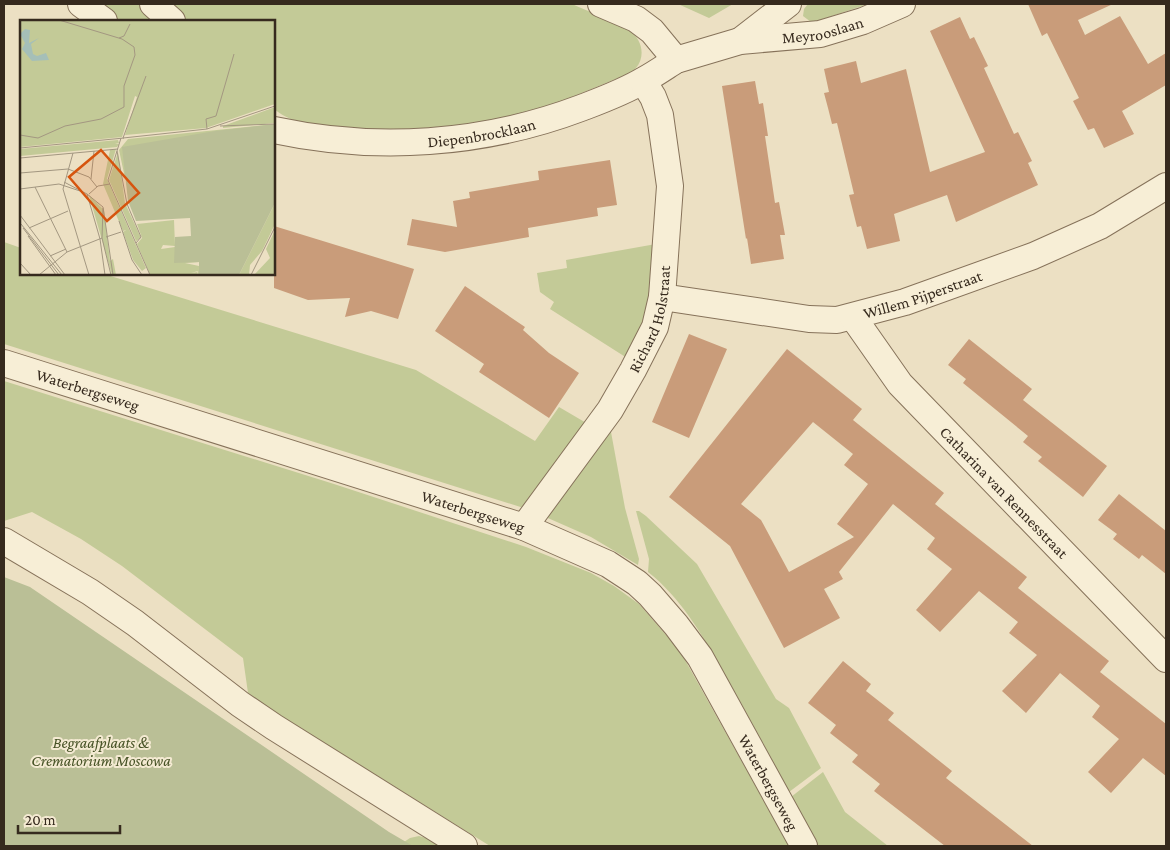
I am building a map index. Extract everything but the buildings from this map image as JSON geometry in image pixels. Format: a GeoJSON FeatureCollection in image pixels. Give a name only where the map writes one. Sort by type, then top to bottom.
{"type":"FeatureCollection","features":[{"type":"Feature","properties":{"kind":"street"},"geometry":{"type":"LineString","coordinates":[[82,4],[103,20]]}},
{"type":"Feature","properties":{"kind":"street"},"geometry":{"type":"LineString","coordinates":[[153,4],[171,20]]}},
{"type":"Feature","properties":{"kind":"street"},"geometry":{"type":"LineString","coordinates":[[601,4],[636,19],[652,31],[676,60]]}},
{"type":"Feature","properties":{"kind":"street","name":"Meyrooslaan"},"geometry":{"type":"LineString","coordinates":[[740,41],[788,4]]}},
{"type":"Feature","properties":{"kind":"street","name":"Meyrooslaan"},"geometry":{"type":"LineString","coordinates":[[676,60],[740,41],[820,34],[863,21],[902,4]]}},
{"type":"Feature","properties":{"kind":"street","name":"Diepenbrocklaan"},"geometry":{"type":"LineString","coordinates":[[275,130],[302,136],[368,143],[418,143],[466,138],[556,118],[601,101],[643,81],[676,60]]}},
{"type":"Feature","properties":{"kind":"street","name":"Richard Holstraat"},"geometry":{"type":"LineString","coordinates":[[524,527],[610,410],[655,327],[662,297],[670,186],[660,115],[653,97],[643,81]]}},
{"type":"Feature","properties":{"kind":"street","name":"Willem Pijperstraat"},"geometry":{"type":"LineString","coordinates":[[662,297],[809,319],[837,320],[853,317],[905,302],[1033,256],[1100,226],[1166,186]]}},
{"type":"Feature","properties":{"kind":"street","name":"Catharina van Rennesstraat"},"geometry":{"type":"LineString","coordinates":[[853,317],[900,384],[1166,659]]}},
{"type":"Feature","properties":{"kind":"street","name":"Waterbergseweg"},"geometry":{"type":"LineString","coordinates":[[4,363],[524,527],[608,564],[637,583],[650,595],[676,625],[700,658],[804,846]]}},
{"type":"Feature","properties":{"kind":"street"},"geometry":{"type":"LineString","coordinates":[[4,541],[90,592],[135,623],[240,704],[274,727],[464,846]]}},
{"type":"Feature","properties":{"kind":"green space"},"geometry":{"type":"Polygon","coordinates":[[[94,4],[141,4],[158,20],[115,20],[94,4]]]}},
{"type":"Feature","properties":{"kind":"green space"},"geometry":{"type":"Polygon","coordinates":[[[164,4],[572,4],[629,30],[640,43],[642,53],[636,68],[626,75],[538,109],[515,115],[468,124],[421,128],[339,128],[300,122],[282,115],[275,110],[275,20],[184,20],[164,4]]]}},
{"type":"Feature","properties":{"kind":"green space"},"geometry":{"type":"Polygon","coordinates":[[[678,4],[733,4],[709,18],[678,4]]]}},
{"type":"Feature","properties":{"kind":"green space"},"geometry":{"type":"Polygon","coordinates":[[[808,4],[868,4],[811,22],[803,16],[804,9],[808,4]]]}},
{"type":"Feature","properties":{"kind":"green space"},"geometry":{"type":"Polygon","coordinates":[[[4,242],[20,248],[20,275],[107,275],[416,370],[535,441],[559,407],[588,424],[530,510],[4,344],[4,242]]]}},
{"type":"Feature","properties":{"kind":"green space"},"geometry":{"type":"Polygon","coordinates":[[[656,244],[646,319],[627,358],[550,309],[554,302],[540,292],[537,273],[567,268],[566,260],[656,244]]]}},
{"type":"Feature","properties":{"kind":"green space"},"geometry":{"type":"Polygon","coordinates":[[[4,381],[334,484],[526,547],[591,573],[614,586],[639,604],[680,651],[789,846],[490,846],[278,714],[248,693],[243,658],[122,566],[81,539],[32,512],[4,521],[4,381]]]}},
{"type":"Feature","properties":{"kind":"green space"},"geometry":{"type":"Polygon","coordinates":[[[604,428],[611,432],[625,508],[639,559],[638,565],[591,537],[541,515],[604,428]]]}},
{"type":"Feature","properties":{"kind":"green space"},"geometry":{"type":"Polygon","coordinates":[[[636,511],[646,516],[697,564],[776,699],[789,708],[821,768],[789,792],[739,699],[698,629],[680,604],[648,572],[649,559],[636,511]]]}},
{"type":"Feature","properties":{"kind":"green space","name":"Begraafplaats & Crematorium Moscowa"},"geometry":{"type":"Polygon","coordinates":[[[4,577],[30,587],[389,832],[413,846],[4,846],[4,577]]]}},
{"type":"Feature","properties":{"kind":"green space"},"geometry":{"type":"Polygon","coordinates":[[[823,772],[845,812],[888,846],[818,846],[791,797],[823,772]]]}},
{"type":"Feature","properties":{"kind":"green space"},"geometry":{"type":"Polygon","coordinates":[[[419,836],[440,846],[398,846],[410,838],[419,836]]]}}]}
